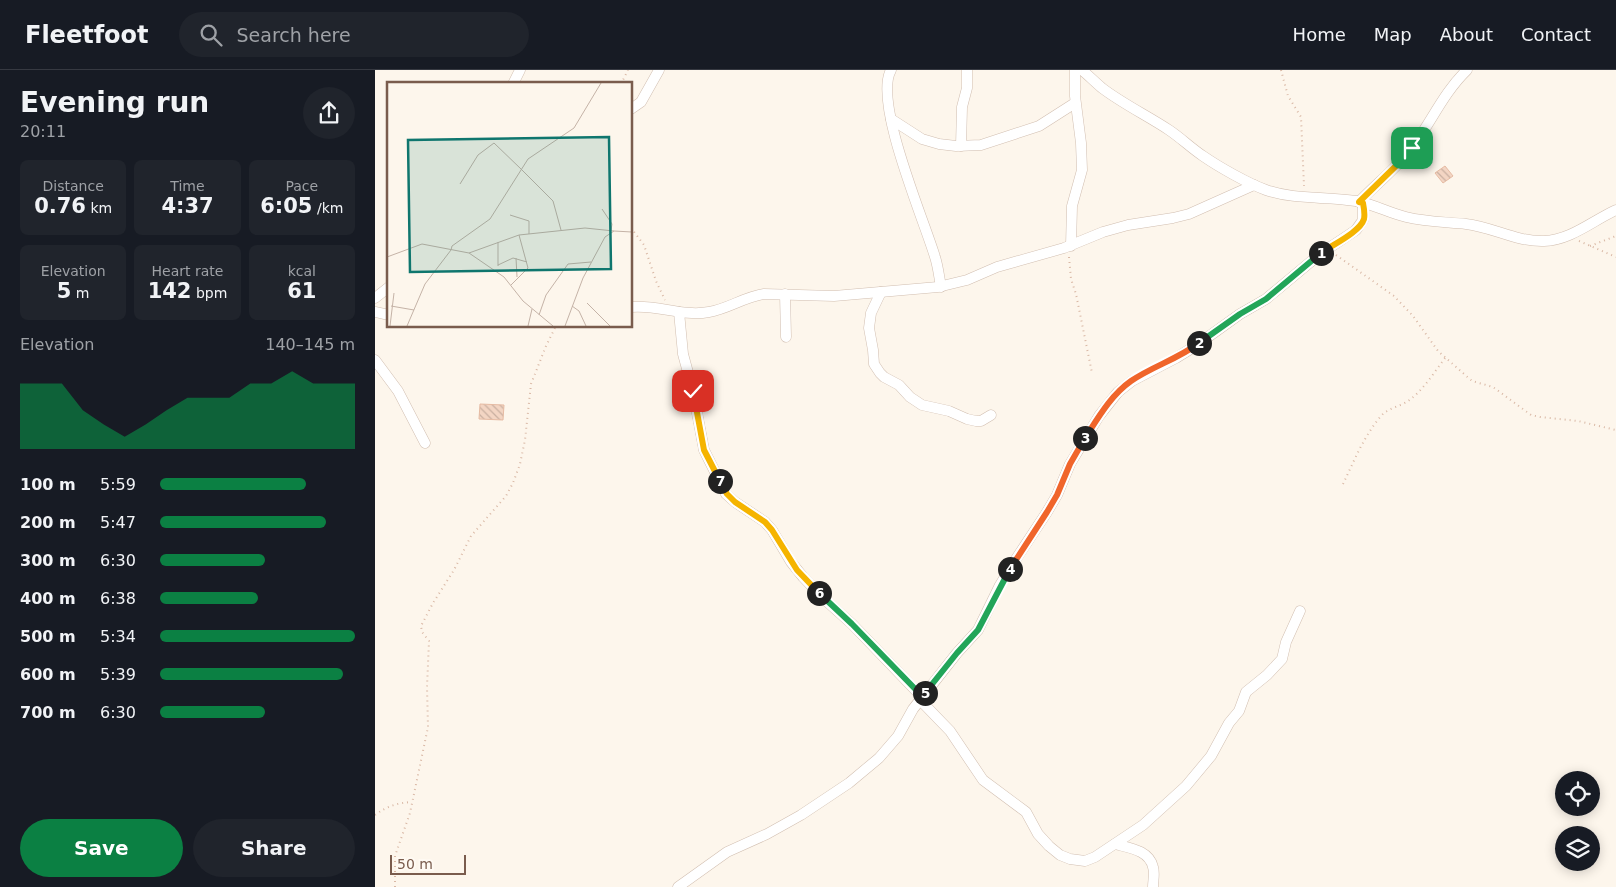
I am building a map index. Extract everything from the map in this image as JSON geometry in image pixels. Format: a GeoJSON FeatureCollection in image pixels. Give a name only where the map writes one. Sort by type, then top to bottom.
{"type":"FeatureCollection","features":[{"type":"Feature","properties":{"kind":"street"},"geometry":{"type":"LineString","coordinates":[[514,82],[520,70]]}},
{"type":"Feature","properties":{"kind":"street"},"geometry":{"type":"LineString","coordinates":[[633,107],[641,102],[659,70]]}},
{"type":"Feature","properties":{"kind":"street"},"geometry":{"type":"LineString","coordinates":[[891,70],[888,81],[891,119],[903,163],[936,259],[941,286]]}},
{"type":"Feature","properties":{"kind":"street"},"geometry":{"type":"LineString","coordinates":[[961,146],[961,107],[967,88],[967,70]]}},
{"type":"Feature","properties":{"kind":"street"},"geometry":{"type":"LineString","coordinates":[[1070,246],[1071,206],[1082,170],[1081,143],[1075,103],[1075,70]]}},
{"type":"Feature","properties":{"kind":"street"},"geometry":{"type":"LineString","coordinates":[[1083,70],[1102,88],[1171,131],[1204,156],[1254,185],[1283,195],[1299,198],[1361,202],[1406,218],[1468,224],[1518,239],[1544,241],[1573,234],[1616,210]]}},
{"type":"Feature","properties":{"kind":"street"},"geometry":{"type":"LineString","coordinates":[[1361,202],[1407,155],[1443,98],[1467,70]]}},
{"type":"Feature","properties":{"kind":"street"},"geometry":{"type":"LineString","coordinates":[[891,119],[922,139],[939,144],[981,145],[1039,126],[1075,103]]}},
{"type":"Feature","properties":{"kind":"street"},"geometry":{"type":"LineString","coordinates":[[633,308],[651,308],[675,312],[708,312],[730,306],[756,295],[835,296],[941,286],[967,280],[997,267],[1070,246],[1103,232],[1128,225],[1189,214],[1254,185]]}},
{"type":"Feature","properties":{"kind":"street"},"geometry":{"type":"LineString","coordinates":[[678,887],[727,852],[767,834],[801,815],[849,783],[879,758],[897,736],[921,698],[978,630],[1009,569],[1057,495],[1070,464],[1099,416],[1118,392],[1132,381],[1197,345],[1240,314],[1266,299],[1327,249],[1356,230],[1361,224],[1364,214],[1361,202]]}},
{"type":"Feature","properties":{"kind":"street"},"geometry":{"type":"LineString","coordinates":[[375,298],[387,289]]}},
{"type":"Feature","properties":{"kind":"street"},"geometry":{"type":"LineString","coordinates":[[881,292],[871,312],[869,328],[873,345],[874,364],[880,373],[899,385],[910,397],[922,405],[949,411],[976,421],[981,421],[991,415]]}},
{"type":"Feature","properties":{"kind":"street"},"geometry":{"type":"LineString","coordinates":[[785,294],[786,337]]}},
{"type":"Feature","properties":{"kind":"street"},"geometry":{"type":"LineString","coordinates":[[675,312],[704,450],[727,494],[735,502],[765,522],[803,577],[858,630],[921,698],[950,731],[983,780],[1026,812],[1038,834],[1060,855],[1070,859],[1085,861],[1095,857],[1143,825],[1185,786],[1211,756],[1221,737],[1239,711],[1246,692],[1267,675],[1282,659],[1286,642],[1300,611]]}},
{"type":"Feature","properties":{"kind":"street"},"geometry":{"type":"LineString","coordinates":[[375,360],[398,391],[425,443]]}},
{"type":"Feature","properties":{"kind":"street"},"geometry":{"type":"LineString","coordinates":[[1115,844],[1137,850],[1149,859],[1154,868],[1153,887]]}},
{"type":"Feature","properties":{"kind":"path"},"geometry":{"type":"LineString","coordinates":[[622,82],[628,70]]}},
{"type":"Feature","properties":{"kind":"path"},"geometry":{"type":"LineString","coordinates":[[1281,70],[1284,86],[1298,111],[1302,124],[1305,181],[1299,198]]}},
{"type":"Feature","properties":{"kind":"path"},"geometry":{"type":"LineString","coordinates":[[633,231],[644,245],[656,281],[675,312]]}},
{"type":"Feature","properties":{"kind":"path"},"geometry":{"type":"LineString","coordinates":[[1568,236],[1616,257]]}},
{"type":"Feature","properties":{"kind":"path"},"geometry":{"type":"LineString","coordinates":[[1590,246],[1616,236]]}},
{"type":"Feature","properties":{"kind":"path"},"geometry":{"type":"LineString","coordinates":[[1070,246],[1071,279],[1092,373]]}},
{"type":"Feature","properties":{"kind":"path"},"geometry":{"type":"LineString","coordinates":[[1327,249],[1394,296],[1413,316],[1433,344],[1472,380],[1493,387],[1531,415],[1586,422],[1616,430]]}},
{"type":"Feature","properties":{"kind":"path"},"geometry":{"type":"LineString","coordinates":[[395,887],[395,856],[412,802],[428,727],[429,641],[422,632],[421,626],[454,570],[471,536],[502,502],[513,483],[520,464],[525,440],[531,384],[555,328]]}},
{"type":"Feature","properties":{"kind":"path"},"geometry":{"type":"LineString","coordinates":[[1343,484],[1363,443],[1381,416],[1386,411],[1407,402],[1415,395],[1426,384],[1446,357]]}},
{"type":"Feature","properties":{"kind":"path"},"geometry":{"type":"LineString","coordinates":[[375,815],[395,804],[412,802]]}},
{"type":"Feature","properties":{"kind":"building"},"geometry":{"type":"Polygon","coordinates":[[[1445,166],[1453,176],[1443,183],[1435,173],[1445,166]]]}},
{"type":"Feature","properties":{"kind":"building"},"geometry":{"type":"Polygon","coordinates":[[[480,404],[504,405],[503,420],[479,419],[480,404]]]}},
{"type":"Feature","properties":{"kind":"route"},"geometry":{"type":"LineString","coordinates":[[693,391],[704,450],[727,494],[735,502],[765,522],[803,577],[923,697],[957,653],[978,630],[1000,585],[1057,495],[1070,464],[1099,416],[1118,392],[1132,381],[1197,345],[1240,314],[1266,299],[1320,254],[1356,230],[1363,220],[1364,214],[1363,203],[1359,202],[1412,148]]}}]}
